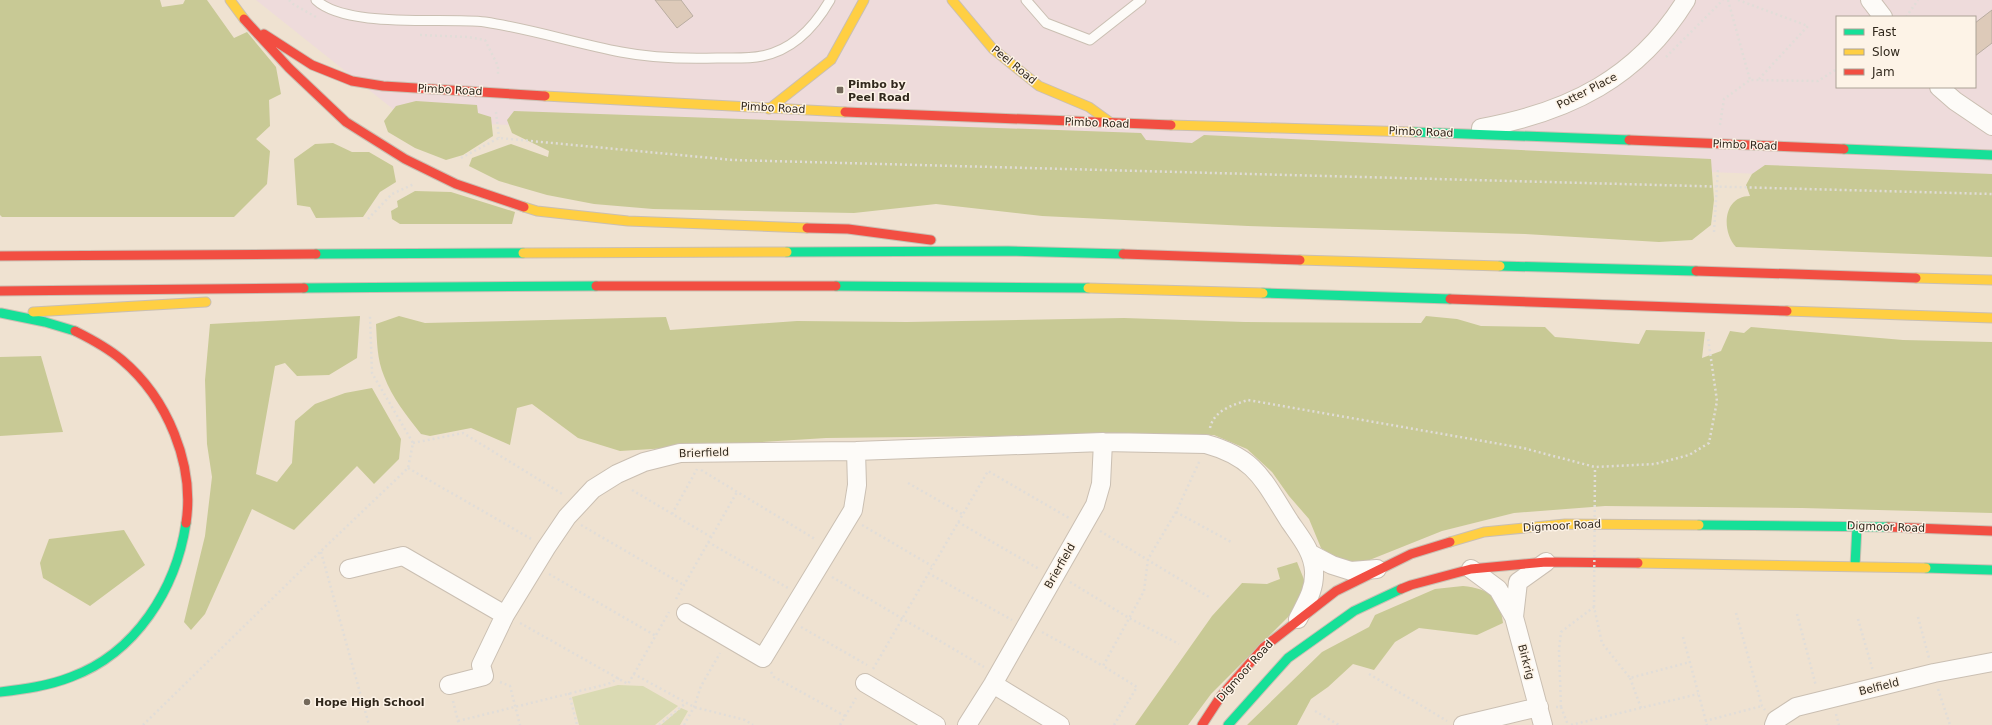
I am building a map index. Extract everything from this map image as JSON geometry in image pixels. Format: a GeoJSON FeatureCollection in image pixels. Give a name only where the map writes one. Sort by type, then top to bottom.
{"type":"FeatureCollection","features":[{"type":"Feature","properties":{"kind":"main road","name":"Pimbo Road"},"geometry":{"type":"LineString","coordinates":[[230,0],[244,19],[304,62],[332,74],[365,84],[769,108],[1111,123],[1457,133],[1992,155]]}},
{"type":"Feature","properties":{"kind":"main road"},"geometry":{"type":"LineString","coordinates":[[769,108],[831,60],[864,0]]}},
{"type":"Feature","properties":{"kind":"main road","name":"Peel Road"},"geometry":{"type":"LineString","coordinates":[[952,0],[993,49],[1039,86],[1089,107],[1111,123]]}},
{"type":"Feature","properties":{"kind":"main road"},"geometry":{"type":"LineString","coordinates":[[244,19],[289,68],[346,122],[405,160],[456,184],[538,211],[628,221],[848,229],[1008,251]]}},
{"type":"Feature","properties":{"kind":"main road"},"geometry":{"type":"LineString","coordinates":[[0,256],[1008,251],[1992,280]]}},
{"type":"Feature","properties":{"kind":"main road"},"geometry":{"type":"LineString","coordinates":[[0,291],[726,285],[1151,289],[1992,318]]}},
{"type":"Feature","properties":{"kind":"main road"},"geometry":{"type":"LineString","coordinates":[[243,298],[336,289]]}},
{"type":"Feature","properties":{"kind":"main road"},"geometry":{"type":"LineString","coordinates":[[0,313],[172,305],[219,301]]}},
{"type":"Feature","properties":{"kind":"main road"},"geometry":{"type":"LineString","coordinates":[[0,313],[61,326],[94,342],[120,359],[139,377],[154,396],[166,416],[177,441],[185,476],[188,508],[184,536],[172,578],[156,609],[134,634],[110,656],[82,673],[53,685],[20,692],[0,692]]}},
{"type":"Feature","properties":{"kind":"main road","name":"Digmoor Road"},"geometry":{"type":"LineString","coordinates":[[1202,725],[1221,696],[1264,647],[1336,591],[1411,554],[1484,532],[1565,524],[1857,526],[1992,530]]}},
{"type":"Feature","properties":{"kind":"main road"},"geometry":{"type":"LineString","coordinates":[[1855,566],[1857,526]]}},
{"type":"Feature","properties":{"kind":"main road"},"geometry":{"type":"LineString","coordinates":[[1228,725],[1288,658],[1354,611],[1411,585],[1471,568],[1546,562],[1855,566],[1992,570]]}},
{"type":"Feature","properties":{"kind":"street","name":"Potter Place"},"geometry":{"type":"LineString","coordinates":[[1457,133],[1507,124],[1572,101],[1598,88],[1626,70],[1649,48],[1672,23],[1686,0]]}},
{"type":"Feature","properties":{"kind":"street"},"geometry":{"type":"LineString","coordinates":[[1870,0],[1882,16]]}},
{"type":"Feature","properties":{"kind":"street"},"geometry":{"type":"LineString","coordinates":[[1941,88],[1955,101],[1992,126]]}},
{"type":"Feature","properties":{"kind":"street","name":"Brierfield"},"geometry":{"type":"LineString","coordinates":[[967,725],[1096,505],[1099,495],[1103,442]]}},
{"type":"Feature","properties":{"kind":"street","name":"Brierfield"},"geometry":{"type":"LineString","coordinates":[[484,676],[481,665],[505,615],[546,548],[573,510],[593,489],[617,474],[644,462],[680,453],[702,460],[856,451],[1103,442],[1206,444],[1221,448],[1238,457],[1264,480],[1311,554],[1314,580],[1311,594],[1297,620]]}},
{"type":"Feature","properties":{"kind":"street"},"geometry":{"type":"LineString","coordinates":[[676,609],[763,658],[849,518],[856,498],[856,451]]}},
{"type":"Feature","properties":{"kind":"street","name":"Brierfield"},"geometry":{"type":"LineString","coordinates":[[1311,554],[1332,565],[1351,571],[1378,569]]}},
{"type":"Feature","properties":{"kind":"street"},"geometry":{"type":"LineString","coordinates":[[348,569],[403,556],[505,615]]}},
{"type":"Feature","properties":{"kind":"street","name":"Birkrig"},"geometry":{"type":"LineString","coordinates":[[1514,616],[1518,582],[1546,562]]}},
{"type":"Feature","properties":{"kind":"street","name":"Birkrig"},"geometry":{"type":"LineString","coordinates":[[1471,568],[1498,589],[1514,616],[1543,725]]}},
{"type":"Feature","properties":{"kind":"street","name":"Belfield"},"geometry":{"type":"LineString","coordinates":[[1775,722],[1796,707],[1934,673],[1992,662]]}},
{"type":"Feature","properties":{"kind":"street"},"geometry":{"type":"LineString","coordinates":[[448,685],[484,676]]}},
{"type":"Feature","properties":{"kind":"street"},"geometry":{"type":"LineString","coordinates":[[869,676],[936,725]]}},
{"type":"Feature","properties":{"kind":"street"},"geometry":{"type":"LineString","coordinates":[[995,679],[1060,725]]}},
{"type":"Feature","properties":{"kind":"street"},"geometry":{"type":"LineString","coordinates":[[1463,725],[1539,707]]}},
{"type":"Feature","properties":{"kind":"lane"},"geometry":{"type":"LineString","coordinates":[[316,0],[338,11],[382,19],[484,22],[622,52],[674,58],[708,58],[762,56],[782,50],[810,29],[822,15],[830,0]]}},
{"type":"Feature","properties":{"kind":"lane"},"geometry":{"type":"LineString","coordinates":[[1026,0],[1046,23],[1090,40],[1141,0]]}},
{"type":"Feature","properties":{"kind":"path"},"geometry":{"type":"LineString","coordinates":[[1662,60],[1723,0]]}},
{"type":"Feature","properties":{"kind":"path"},"geometry":{"type":"LineString","coordinates":[[1728,0],[1750,80]]}},
{"type":"Feature","properties":{"kind":"path"},"geometry":{"type":"LineString","coordinates":[[1738,0],[1808,26],[1758,80]]}},
{"type":"Feature","properties":{"kind":"path"},"geometry":{"type":"LineString","coordinates":[[1907,16],[1918,0]]}},
{"type":"Feature","properties":{"kind":"path"},"geometry":{"type":"LineString","coordinates":[[1720,126],[1724,99],[1750,80],[1818,81],[1836,70]]}},
{"type":"Feature","properties":{"kind":"path"},"geometry":{"type":"LineString","coordinates":[[496,111],[499,138]]}},
{"type":"Feature","properties":{"kind":"path"},"geometry":{"type":"LineString","coordinates":[[461,158],[499,138],[733,160],[1992,194]]}},
{"type":"Feature","properties":{"kind":"path"},"geometry":{"type":"LineString","coordinates":[[1714,232],[1718,168]]}},
{"type":"Feature","properties":{"kind":"path"},"geometry":{"type":"LineString","coordinates":[[368,219],[392,194],[418,182]]}},
{"type":"Feature","properties":{"kind":"path"},"geometry":{"type":"LineString","coordinates":[[143,725],[408,468],[413,443],[372,374],[370,316]]}},
{"type":"Feature","properties":{"kind":"path"},"geometry":{"type":"LineString","coordinates":[[1641,708],[1630,678],[1602,643],[1594,607],[1595,467],[1655,464],[1689,455],[1709,443],[1717,401],[1708,338]]}},
{"type":"Feature","properties":{"kind":"path"},"geometry":{"type":"LineString","coordinates":[[413,443],[463,433],[684,585]]}},
{"type":"Feature","properties":{"kind":"path"},"geometry":{"type":"LineString","coordinates":[[672,514],[702,460],[737,492],[830,548]]}},
{"type":"Feature","properties":{"kind":"path"},"geometry":{"type":"LineString","coordinates":[[408,468],[546,548]]}},
{"type":"Feature","properties":{"kind":"path"},"geometry":{"type":"LineString","coordinates":[[840,725],[988,471],[1084,524],[1209,597]]}},
{"type":"Feature","properties":{"kind":"path"},"geometry":{"type":"LineString","coordinates":[[908,482],[962,514]]}},
{"type":"Feature","properties":{"kind":"path"},"geometry":{"type":"LineString","coordinates":[[632,490],[711,537]]}},
{"type":"Feature","properties":{"kind":"path"},"geometry":{"type":"LineString","coordinates":[[505,615],[628,684],[656,636],[676,609],[684,585],[737,492]]}},
{"type":"Feature","properties":{"kind":"path"},"geometry":{"type":"LineString","coordinates":[[1176,512],[1233,543]]}},
{"type":"Feature","properties":{"kind":"path"},"geometry":{"type":"LineString","coordinates":[[849,518],[932,566]]}},
{"type":"Feature","properties":{"kind":"path"},"geometry":{"type":"LineString","coordinates":[[958,522],[1055,575],[1129,618],[1179,644]]}},
{"type":"Feature","properties":{"kind":"path"},"geometry":{"type":"LineString","coordinates":[[708,542],[801,596]]}},
{"type":"Feature","properties":{"kind":"path"},"geometry":{"type":"LineString","coordinates":[[321,551],[369,725]]}},
{"type":"Feature","properties":{"kind":"path"},"geometry":{"type":"LineString","coordinates":[[535,566],[656,636]]}},
{"type":"Feature","properties":{"kind":"path"},"geometry":{"type":"LineString","coordinates":[[818,568],[902,619],[995,679]]}},
{"type":"Feature","properties":{"kind":"path"},"geometry":{"type":"LineString","coordinates":[[928,573],[1103,666]]}},
{"type":"Feature","properties":{"kind":"path"},"geometry":{"type":"LineString","coordinates":[[1568,725],[1562,707],[1559,650],[1561,632],[1594,607]]}},
{"type":"Feature","properties":{"kind":"path"},"geometry":{"type":"LineString","coordinates":[[1736,613],[1762,706],[1775,722]]}},
{"type":"Feature","properties":{"kind":"path"},"geometry":{"type":"LineString","coordinates":[[1797,614],[1820,702]]}},
{"type":"Feature","properties":{"kind":"path"},"geometry":{"type":"LineString","coordinates":[[1918,617],[1950,725]]}},
{"type":"Feature","properties":{"kind":"path"},"geometry":{"type":"LineString","coordinates":[[787,619],[869,676]]}},
{"type":"Feature","properties":{"kind":"path"},"geometry":{"type":"LineString","coordinates":[[1858,619],[1877,687]]}},
{"type":"Feature","properties":{"kind":"path"},"geometry":{"type":"LineString","coordinates":[[1683,637],[1706,725]]}},
{"type":"Feature","properties":{"kind":"path"},"geometry":{"type":"LineString","coordinates":[[684,725],[694,707],[701,686],[729,638]]}},
{"type":"Feature","properties":{"kind":"path"},"geometry":{"type":"LineString","coordinates":[[763,658],[774,677],[845,716]]}},
{"type":"Feature","properties":{"kind":"path"},"geometry":{"type":"LineString","coordinates":[[1630,678],[1690,662]]}},
{"type":"Feature","properties":{"kind":"path"},"geometry":{"type":"LineString","coordinates":[[634,674],[694,707],[745,720],[753,725]]}},
{"type":"Feature","properties":{"kind":"path"},"geometry":{"type":"LineString","coordinates":[[1368,674],[1454,725]]}},
{"type":"Feature","properties":{"kind":"path"},"geometry":{"type":"LineString","coordinates":[[484,676],[510,686],[520,725]]}},
{"type":"Feature","properties":{"kind":"path"},"geometry":{"type":"LineString","coordinates":[[458,721],[608,684],[619,678]]}},
{"type":"Feature","properties":{"kind":"path"},"geometry":{"type":"LineString","coordinates":[[448,685],[459,725]]}},
{"type":"Feature","properties":{"kind":"path"},"geometry":{"type":"LineString","coordinates":[[569,693],[577,725]]}},
{"type":"Feature","properties":{"kind":"path"},"geometry":{"type":"LineString","coordinates":[[1571,725],[1698,694]]}},
{"type":"Feature","properties":{"kind":"path"},"geometry":{"type":"LineString","coordinates":[[659,725],[686,703]]}},
{"type":"Feature","properties":{"kind":"path"},"geometry":{"type":"LineString","coordinates":[[1705,721],[1762,706]]}},
{"type":"Feature","properties":{"kind":"path"},"geometry":{"type":"LineString","coordinates":[[1539,707],[1562,707]]}},
{"type":"Feature","properties":{"kind":"path"},"geometry":{"type":"LineString","coordinates":[[1315,711],[1339,725]]}},
{"type":"Feature","properties":{"kind":"path"},"geometry":{"type":"LineString","coordinates":[[743,725],[745,720]]}},
{"type":"Feature","properties":{"kind":"shaded area"},"geometry":{"type":"Polygon","coordinates":[[[256,0],[1992,0],[1992,183],[408,121],[256,0]]]}},
{"type":"Feature","properties":{"kind":"green space"},"geometry":{"type":"Polygon","coordinates":[[[0,0],[160,0],[162,7],[183,4],[185,0],[207,0],[234,38],[247,32],[276,67],[281,94],[269,100],[270,126],[256,139],[270,151],[267,184],[234,217],[2,217],[0,215],[0,0]]]}},
{"type":"Feature","properties":{"kind":"green space"},"geometry":{"type":"Polygon","coordinates":[[[416,101],[477,105],[478,113],[491,117],[493,136],[463,155],[446,160],[415,148],[388,132],[384,121],[396,106],[416,101]]]}},
{"type":"Feature","properties":{"kind":"green space"},"geometry":{"type":"Polygon","coordinates":[[[514,111],[1141,133],[1146,140],[1192,143],[1204,135],[1711,159],[1714,200],[1711,225],[1692,240],[1659,242],[1525,234],[1248,226],[1042,216],[936,204],[854,213],[653,209],[594,204],[547,195],[499,181],[469,166],[472,158],[511,144],[548,157],[549,151],[512,133],[507,120],[514,111]]]}},
{"type":"Feature","properties":{"kind":"green space"},"geometry":{"type":"Polygon","coordinates":[[[333,143],[352,152],[369,152],[393,166],[396,182],[380,192],[363,217],[316,218],[310,207],[297,205],[294,159],[315,144],[333,143]]]}},
{"type":"Feature","properties":{"kind":"green space"},"geometry":{"type":"Polygon","coordinates":[[[1765,165],[1992,174],[1992,257],[1736,247],[1728,232],[1727,216],[1734,202],[1741,198],[1750,196],[1746,185],[1752,174],[1765,165]]]}},
{"type":"Feature","properties":{"kind":"green space"},"geometry":{"type":"Polygon","coordinates":[[[415,191],[451,192],[515,212],[512,224],[400,224],[392,219],[391,211],[398,207],[397,201],[415,191]]]}},
{"type":"Feature","properties":{"kind":"green space"},"geometry":{"type":"Polygon","coordinates":[[[360,316],[357,358],[329,375],[297,376],[285,363],[275,366],[256,474],[277,482],[292,463],[295,421],[315,404],[345,393],[372,388],[401,439],[399,459],[374,484],[357,466],[294,530],[252,509],[205,614],[191,630],[184,622],[205,536],[212,477],[207,444],[205,380],[210,324],[360,316]]]}},
{"type":"Feature","properties":{"kind":"green space"},"geometry":{"type":"Polygon","coordinates":[[[399,316],[425,323],[666,317],[670,330],[797,321],[907,322],[1124,318],[1245,322],[1421,323],[1426,316],[1457,319],[1481,326],[1545,327],[1555,337],[1639,344],[1646,330],[1705,332],[1702,358],[1721,351],[1730,331],[1744,333],[1751,327],[1903,340],[1992,342],[1992,513],[1802,508],[1605,506],[1514,513],[1442,531],[1367,561],[1349,563],[1336,558],[1321,548],[1309,519],[1289,496],[1272,472],[1247,449],[1214,435],[1167,434],[826,438],[620,451],[578,438],[532,404],[517,408],[510,445],[471,428],[430,436],[421,434],[391,392],[382,370],[379,357],[376,324],[399,316]]]}},
{"type":"Feature","properties":{"kind":"green space"},"geometry":{"type":"Polygon","coordinates":[[[41,356],[63,432],[0,436],[0,357],[41,356]]]}},
{"type":"Feature","properties":{"kind":"green space"},"geometry":{"type":"Polygon","coordinates":[[[124,530],[145,565],[90,606],[43,578],[40,563],[49,539],[124,530]]]}},
{"type":"Feature","properties":{"kind":"green space"},"geometry":{"type":"Polygon","coordinates":[[[1297,562],[1305,582],[1300,605],[1211,694],[1188,725],[1135,725],[1212,616],[1242,583],[1267,584],[1280,579],[1277,568],[1297,562]]]}},
{"type":"Feature","properties":{"kind":"green space"},"geometry":{"type":"Polygon","coordinates":[[[1463,586],[1480,589],[1492,596],[1499,606],[1503,623],[1477,635],[1419,628],[1395,642],[1374,670],[1353,664],[1328,687],[1311,699],[1297,725],[1247,725],[1322,652],[1369,627],[1375,615],[1435,589],[1463,586]]]}},
{"type":"Feature","properties":{"kind":"green space"},"geometry":{"type":"Polygon","coordinates":[[[618,685],[643,686],[678,706],[655,725],[579,725],[572,697],[618,685]]]}},
{"type":"Feature","properties":{"kind":"green space"},"geometry":{"type":"Polygon","coordinates":[[[681,708],[688,711],[680,725],[661,725],[681,708]]]}},
{"type":"Feature","properties":{"kind":"building"},"geometry":{"type":"Polygon","coordinates":[[[655,0],[681,0],[693,16],[677,28],[655,0]]]}},
{"type":"Feature","properties":{"kind":"building"},"geometry":{"type":"Polygon","coordinates":[[[1992,10],[1992,43],[1976,55],[1976,22],[1992,10]]]}},
{"type":"Feature","properties":{"kind":"traffic: fast"},"geometry":{"type":"LineString","coordinates":[[1413,132],[1629,140]]}},
{"type":"Feature","properties":{"kind":"traffic: fast"},"geometry":{"type":"LineString","coordinates":[[1844,149],[1992,155]]}},
{"type":"Feature","properties":{"kind":"traffic: fast"},"geometry":{"type":"LineString","coordinates":[[787,252],[1008,251],[1123,254]]}},
{"type":"Feature","properties":{"kind":"traffic: fast"},"geometry":{"type":"LineString","coordinates":[[316,254],[523,253]]}},
{"type":"Feature","properties":{"kind":"traffic: fast"},"geometry":{"type":"LineString","coordinates":[[1500,266],[1696,271]]}},
{"type":"Feature","properties":{"kind":"traffic: fast"},"geometry":{"type":"LineString","coordinates":[[304,288],[596,286]]}},
{"type":"Feature","properties":{"kind":"traffic: fast"},"geometry":{"type":"LineString","coordinates":[[836,286],[1088,288]]}},
{"type":"Feature","properties":{"kind":"traffic: fast"},"geometry":{"type":"LineString","coordinates":[[1263,293],[1450,299]]}},
{"type":"Feature","properties":{"kind":"traffic: fast"},"geometry":{"type":"LineString","coordinates":[[1,313],[45,322],[75,331]]}},
{"type":"Feature","properties":{"kind":"traffic: fast"},"geometry":{"type":"LineString","coordinates":[[0,692],[54,683],[94,666],[115,652],[133,635],[149,616],[162,594],[173,572],[181,548],[186,523]]}},
{"type":"Feature","properties":{"kind":"traffic: fast"},"geometry":{"type":"LineString","coordinates":[[1699,525],[1888,527]]}},
{"type":"Feature","properties":{"kind":"traffic: fast"},"geometry":{"type":"LineString","coordinates":[[1855,566],[1857,526]]}},
{"type":"Feature","properties":{"kind":"traffic: fast"},"geometry":{"type":"LineString","coordinates":[[1926,568],[1992,570]]}},
{"type":"Feature","properties":{"kind":"traffic: fast"},"geometry":{"type":"LineString","coordinates":[[1228,725],[1288,658],[1354,611],[1401,589]]}},
{"type":"Feature","properties":{"kind":"traffic: slow"},"geometry":{"type":"LineString","coordinates":[[230,0],[244,19]]}},
{"type":"Feature","properties":{"kind":"traffic: slow"},"geometry":{"type":"LineString","coordinates":[[769,109],[831,60],[864,0]]}},
{"type":"Feature","properties":{"kind":"traffic: slow"},"geometry":{"type":"LineString","coordinates":[[952,0],[993,49],[1039,86],[1089,107],[1111,123]]}},
{"type":"Feature","properties":{"kind":"traffic: slow"},"geometry":{"type":"LineString","coordinates":[[545,96],[845,112]]}},
{"type":"Feature","properties":{"kind":"traffic: slow"},"geometry":{"type":"LineString","coordinates":[[1171,125],[1413,132]]}},
{"type":"Feature","properties":{"kind":"traffic: slow"},"geometry":{"type":"LineString","coordinates":[[524,207],[537,211],[628,221],[807,228]]}},
{"type":"Feature","properties":{"kind":"traffic: slow"},"geometry":{"type":"LineString","coordinates":[[523,253],[787,252]]}},
{"type":"Feature","properties":{"kind":"traffic: slow"},"geometry":{"type":"LineString","coordinates":[[1300,260],[1500,266]]}},
{"type":"Feature","properties":{"kind":"traffic: slow"},"geometry":{"type":"LineString","coordinates":[[1916,278],[1992,280]]}},
{"type":"Feature","properties":{"kind":"traffic: slow"},"geometry":{"type":"LineString","coordinates":[[1088,288],[1263,293]]}},
{"type":"Feature","properties":{"kind":"traffic: slow"},"geometry":{"type":"LineString","coordinates":[[33,312],[206,302]]}},
{"type":"Feature","properties":{"kind":"traffic: slow"},"geometry":{"type":"LineString","coordinates":[[1787,311],[1992,318]]}},
{"type":"Feature","properties":{"kind":"traffic: slow"},"geometry":{"type":"LineString","coordinates":[[1450,542],[1484,532],[1565,524],[1699,525]]}},
{"type":"Feature","properties":{"kind":"traffic: slow"},"geometry":{"type":"LineString","coordinates":[[1638,563],[1926,568]]}},
{"type":"Feature","properties":{"kind":"traffic: jam"},"geometry":{"type":"LineString","coordinates":[[244,19],[289,68],[346,122],[405,159],[456,184],[524,207]]}},
{"type":"Feature","properties":{"kind":"traffic: jam"},"geometry":{"type":"LineString","coordinates":[[264,34],[312,65],[352,81],[383,86],[545,96]]}},
{"type":"Feature","properties":{"kind":"traffic: jam"},"geometry":{"type":"LineString","coordinates":[[845,112],[1171,125]]}},
{"type":"Feature","properties":{"kind":"traffic: jam"},"geometry":{"type":"LineString","coordinates":[[1629,140],[1844,149]]}},
{"type":"Feature","properties":{"kind":"traffic: jam"},"geometry":{"type":"LineString","coordinates":[[807,228],[848,229],[931,240]]}},
{"type":"Feature","properties":{"kind":"traffic: jam"},"geometry":{"type":"LineString","coordinates":[[0,256],[316,254]]}},
{"type":"Feature","properties":{"kind":"traffic: jam"},"geometry":{"type":"LineString","coordinates":[[1123,254],[1300,260]]}},
{"type":"Feature","properties":{"kind":"traffic: jam"},"geometry":{"type":"LineString","coordinates":[[1696,271],[1916,278]]}},
{"type":"Feature","properties":{"kind":"traffic: jam"},"geometry":{"type":"LineString","coordinates":[[596,286],[836,286]]}},
{"type":"Feature","properties":{"kind":"traffic: jam"},"geometry":{"type":"LineString","coordinates":[[0,291],[304,288]]}},
{"type":"Feature","properties":{"kind":"traffic: jam"},"geometry":{"type":"LineString","coordinates":[[1450,299],[1787,311]]}},
{"type":"Feature","properties":{"kind":"traffic: jam"},"geometry":{"type":"LineString","coordinates":[[75,331],[105,348],[122,360],[138,375],[152,393],[164,413],[182,456],[188,501],[186,523]]}},
{"type":"Feature","properties":{"kind":"traffic: jam"},"geometry":{"type":"LineString","coordinates":[[1888,527],[1992,531]]}},
{"type":"Feature","properties":{"kind":"traffic: jam"},"geometry":{"type":"LineString","coordinates":[[1202,725],[1221,696],[1264,647],[1336,591],[1411,554],[1450,542]]}},
{"type":"Feature","properties":{"kind":"traffic: jam"},"geometry":{"type":"LineString","coordinates":[[1401,589],[1471,569],[1546,562],[1638,563]]}},
{"type":"Feature","properties":{"kind":"place","name":"Pimbo by Peel Road"},"geometry":{"type":"Point","coordinates":[840,90]}},
{"type":"Feature","properties":{"kind":"place","name":"Hope High School"},"geometry":{"type":"Point","coordinates":[307,702]}}]}
